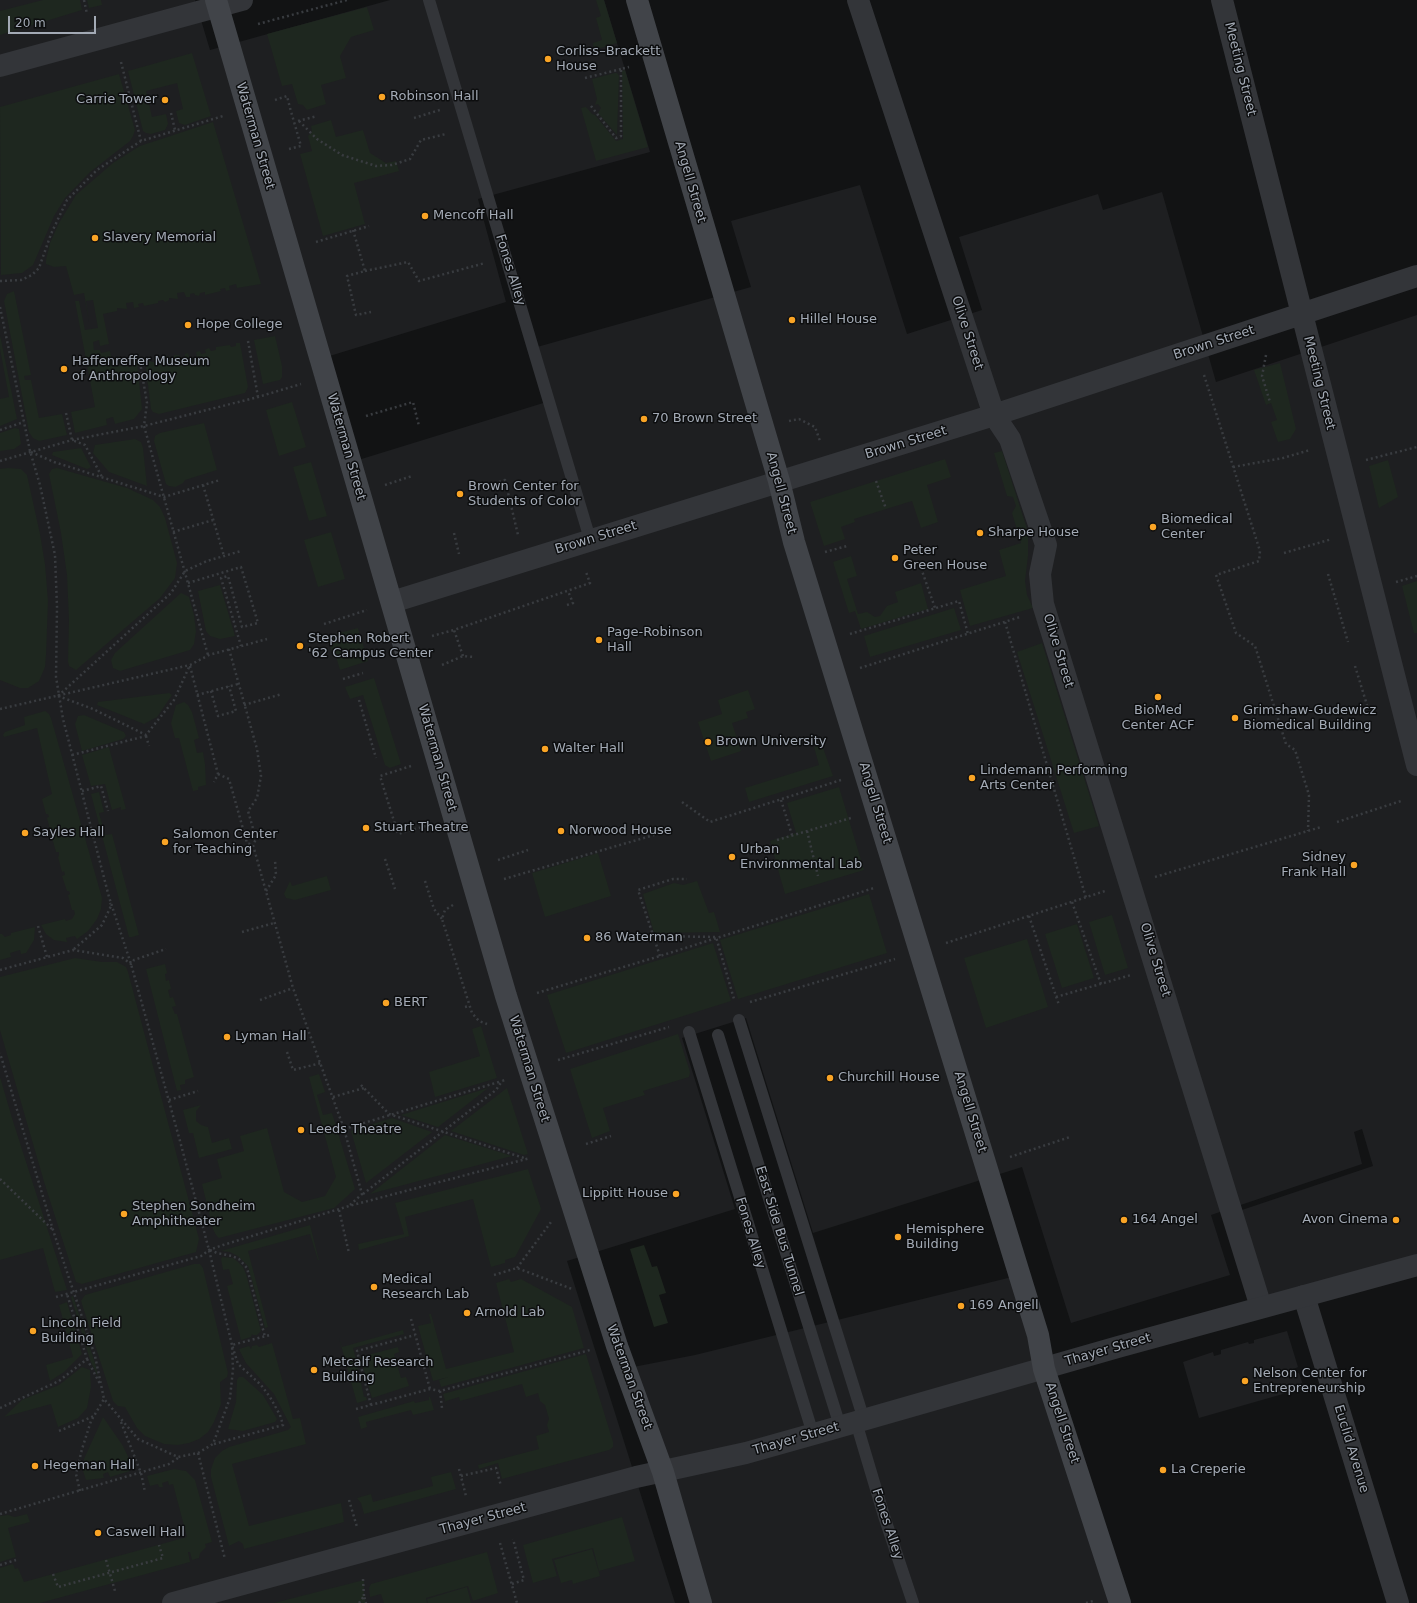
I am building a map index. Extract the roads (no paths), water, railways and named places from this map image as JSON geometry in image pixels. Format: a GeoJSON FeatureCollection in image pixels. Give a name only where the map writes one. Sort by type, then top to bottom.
{"type":"FeatureCollection","features":[{"type":"Feature","properties":{"kind":"main road","name":"Angell Street"},"geometry":{"type":"LineString","coordinates":[[637,0],[779,481],[796,550],[1038,1335],[1044,1369],[1120,1603]]}},
{"type":"Feature","properties":{"kind":"main road","name":"Waterman Street"},"geometry":{"type":"LineString","coordinates":[[217,3],[382,605],[617,1346],[663,1472],[701,1603]]}},
{"type":"Feature","properties":{"kind":"street"},"geometry":{"type":"LineString","coordinates":[[0,66],[217,3],[242,0]]}},
{"type":"Feature","properties":{"kind":"street","name":"Olive Street"},"geometry":{"type":"LineString","coordinates":[[858,0],[994,415],[1010,439],[1046,545],[1040,574],[1045,609],[1261,1307]]}},
{"type":"Feature","properties":{"kind":"street","name":"Meeting Street"},"geometry":{"type":"LineString","coordinates":[[1222,0],[1417,765]]}},
{"type":"Feature","properties":{"kind":"street","name":"Brown Street"},"geometry":{"type":"LineString","coordinates":[[382,605],[590,539],[994,415],[1417,276]]}},
{"type":"Feature","properties":{"kind":"street","name":"Thayer Street"},"geometry":{"type":"LineString","coordinates":[[173,1603],[636,1477],[746,1453],[1261,1307],[1417,1265]]}},
{"type":"Feature","properties":{"kind":"street","name":"Euclid Avenue"},"geometry":{"type":"LineString","coordinates":[[1304,1296],[1398,1603]]}},
{"type":"Feature","properties":{"kind":"lane","name":"Fones Alley"},"geometry":{"type":"LineString","coordinates":[[429,0],[590,539]]}},
{"type":"Feature","properties":{"kind":"lane","name":"Fones Alley"},"geometry":{"type":"LineString","coordinates":[[739,1020],[853,1423],[913,1603]]}},
{"type":"Feature","properties":{"kind":"lane","name":"Fones Alley"},"geometry":{"type":"LineString","coordinates":[[689,1032],[813,1434]]}},
{"type":"Feature","properties":{"kind":"lane","name":"East Side Bus Tunnel"},"geometry":{"type":"LineString","coordinates":[[718,1035],[853,1423]]}},
{"type":"Feature","properties":{"kind":"place","name":"Corliss–Brackett House"},"geometry":{"type":"Point","coordinates":[548,59]}},
{"type":"Feature","properties":{"kind":"place","name":"Robinson Hall"},"geometry":{"type":"Point","coordinates":[382,97]}},
{"type":"Feature","properties":{"kind":"place","name":"Carrie Tower"},"geometry":{"type":"Point","coordinates":[165,100]}},
{"type":"Feature","properties":{"kind":"place","name":"Mencoff Hall"},"geometry":{"type":"Point","coordinates":[425,216]}},
{"type":"Feature","properties":{"kind":"place","name":"Slavery Memorial"},"geometry":{"type":"Point","coordinates":[95,238]}},
{"type":"Feature","properties":{"kind":"place","name":"Hillel House"},"geometry":{"type":"Point","coordinates":[792,320]}},
{"type":"Feature","properties":{"kind":"place","name":"Hope College"},"geometry":{"type":"Point","coordinates":[188,325]}},
{"type":"Feature","properties":{"kind":"place","name":"Haffenreffer Museum of Anthropology"},"geometry":{"type":"Point","coordinates":[64,369]}},
{"type":"Feature","properties":{"kind":"place","name":"70 Brown Street"},"geometry":{"type":"Point","coordinates":[644,419]}},
{"type":"Feature","properties":{"kind":"place","name":"Brown Center for Students of Color"},"geometry":{"type":"Point","coordinates":[460,494]}},
{"type":"Feature","properties":{"kind":"place","name":"Biomedical Center"},"geometry":{"type":"Point","coordinates":[1153,527]}},
{"type":"Feature","properties":{"kind":"place","name":"Sharpe House"},"geometry":{"type":"Point","coordinates":[980,533]}},
{"type":"Feature","properties":{"kind":"place","name":"Peter Green House"},"geometry":{"type":"Point","coordinates":[895,558]}},
{"type":"Feature","properties":{"kind":"place","name":"Page-Robinson Hall"},"geometry":{"type":"Point","coordinates":[599,640]}},
{"type":"Feature","properties":{"kind":"place","name":"Stephen Robert '62 Campus Center"},"geometry":{"type":"Point","coordinates":[300,646]}},
{"type":"Feature","properties":{"kind":"place","name":"BioMed Center ACF"},"geometry":{"type":"Point","coordinates":[1158,697]}},
{"type":"Feature","properties":{"kind":"place","name":"Grimshaw-Gudewicz Biomedical Building"},"geometry":{"type":"Point","coordinates":[1235,718]}},
{"type":"Feature","properties":{"kind":"place","name":"Brown University"},"geometry":{"type":"Point","coordinates":[708,742]}},
{"type":"Feature","properties":{"kind":"place","name":"Walter Hall"},"geometry":{"type":"Point","coordinates":[545,749]}},
{"type":"Feature","properties":{"kind":"place","name":"Lindemann Performing Arts Center"},"geometry":{"type":"Point","coordinates":[972,778]}},
{"type":"Feature","properties":{"kind":"place","name":"Stuart Theatre"},"geometry":{"type":"Point","coordinates":[366,828]}},
{"type":"Feature","properties":{"kind":"place","name":"Norwood House"},"geometry":{"type":"Point","coordinates":[561,831]}},
{"type":"Feature","properties":{"kind":"place","name":"Sayles Hall"},"geometry":{"type":"Point","coordinates":[25,833]}},
{"type":"Feature","properties":{"kind":"place","name":"Salomon Center for Teaching"},"geometry":{"type":"Point","coordinates":[165,842]}},
{"type":"Feature","properties":{"kind":"place","name":"Urban Environmental Lab"},"geometry":{"type":"Point","coordinates":[732,857]}},
{"type":"Feature","properties":{"kind":"place","name":"Sidney Frank Hall"},"geometry":{"type":"Point","coordinates":[1354,865]}},
{"type":"Feature","properties":{"kind":"place","name":"86 Waterman"},"geometry":{"type":"Point","coordinates":[587,938]}},
{"type":"Feature","properties":{"kind":"place","name":"BERT"},"geometry":{"type":"Point","coordinates":[386,1003]}},
{"type":"Feature","properties":{"kind":"place","name":"Lyman Hall"},"geometry":{"type":"Point","coordinates":[227,1037]}},
{"type":"Feature","properties":{"kind":"place","name":"Churchill House"},"geometry":{"type":"Point","coordinates":[830,1078]}},
{"type":"Feature","properties":{"kind":"place","name":"Leeds Theatre"},"geometry":{"type":"Point","coordinates":[301,1130]}},
{"type":"Feature","properties":{"kind":"place","name":"Lippitt House"},"geometry":{"type":"Point","coordinates":[676,1194]}},
{"type":"Feature","properties":{"kind":"place","name":"Stephen Sondheim Amphitheater"},"geometry":{"type":"Point","coordinates":[124,1214]}},
{"type":"Feature","properties":{"kind":"place","name":"164 Angel"},"geometry":{"type":"Point","coordinates":[1124,1220]}},
{"type":"Feature","properties":{"kind":"place","name":"Avon Cinema"},"geometry":{"type":"Point","coordinates":[1396,1220]}},
{"type":"Feature","properties":{"kind":"place","name":"Hemisphere Building"},"geometry":{"type":"Point","coordinates":[898,1237]}},
{"type":"Feature","properties":{"kind":"place","name":"Medical Research Lab"},"geometry":{"type":"Point","coordinates":[374,1287]}},
{"type":"Feature","properties":{"kind":"place","name":"169 Angell"},"geometry":{"type":"Point","coordinates":[961,1306]}},
{"type":"Feature","properties":{"kind":"place","name":"Arnold Lab"},"geometry":{"type":"Point","coordinates":[467,1313]}},
{"type":"Feature","properties":{"kind":"place","name":"Lincoln Field Building"},"geometry":{"type":"Point","coordinates":[33,1331]}},
{"type":"Feature","properties":{"kind":"place","name":"Metcalf Research Building"},"geometry":{"type":"Point","coordinates":[314,1370]}},
{"type":"Feature","properties":{"kind":"place","name":"Nelson Center for Entrepreneurship"},"geometry":{"type":"Point","coordinates":[1245,1381]}},
{"type":"Feature","properties":{"kind":"place","name":"Hegeman Hall"},"geometry":{"type":"Point","coordinates":[35,1466]}},
{"type":"Feature","properties":{"kind":"place","name":"La Creperie"},"geometry":{"type":"Point","coordinates":[1163,1470]}},
{"type":"Feature","properties":{"kind":"place","name":"Caswell Hall"},"geometry":{"type":"Point","coordinates":[98,1533]}}]}
